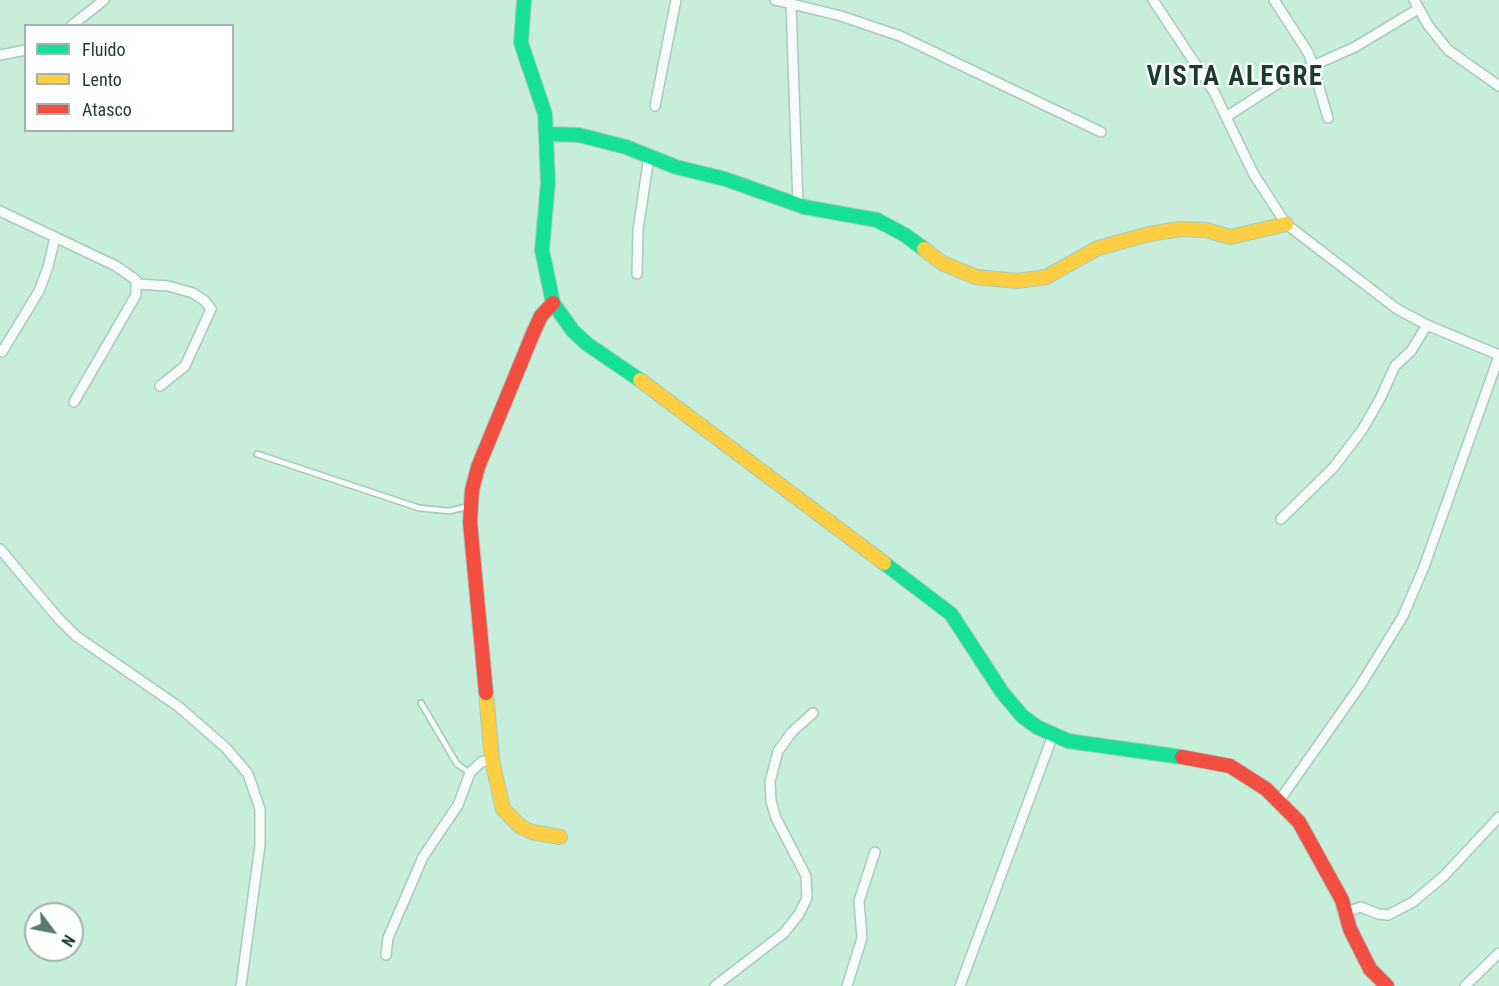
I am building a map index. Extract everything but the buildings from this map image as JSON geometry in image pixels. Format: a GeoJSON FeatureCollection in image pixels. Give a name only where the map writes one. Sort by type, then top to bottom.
{"type":"FeatureCollection","features":[{"type":"Feature","properties":{"kind":"street"},"geometry":{"type":"LineString","coordinates":[[74,24],[104,0]]}},
{"type":"Feature","properties":{"kind":"street"},"geometry":{"type":"LineString","coordinates":[[524,0],[521,43],[545,114],[548,182],[542,250],[546,280],[553,303],[587,344],[670,400],[951,614],[1002,692],[1022,716],[1053,735],[1068,741],[1160,753],[1230,766],[1266,789],[1299,822],[1342,900],[1350,929],[1370,969],[1387,986]]}},
{"type":"Feature","properties":{"kind":"street"},"geometry":{"type":"LineString","coordinates":[[656,106],[676,0]]}},
{"type":"Feature","properties":{"kind":"street"},"geometry":{"type":"LineString","coordinates":[[775,0],[802,3],[900,36],[1101,132]]}},
{"type":"Feature","properties":{"kind":"street"},"geometry":{"type":"LineString","coordinates":[[1153,0],[1214,92],[1253,173],[1286,224],[1382,298],[1427,325],[1499,356],[1424,567],[1403,616],[1360,686],[1279,801]]}},
{"type":"Feature","properties":{"kind":"street"},"geometry":{"type":"LineString","coordinates":[[1274,0],[1299,36],[1312,65],[1328,118]]}},
{"type":"Feature","properties":{"kind":"street"},"geometry":{"type":"LineString","coordinates":[[791,3],[798,205]]}},
{"type":"Feature","properties":{"kind":"street"},"geometry":{"type":"LineString","coordinates":[[1226,117],[1312,65],[1355,47],[1416,5],[1448,50],[1499,86]]}},
{"type":"Feature","properties":{"kind":"street"},"geometry":{"type":"LineString","coordinates":[[0,55],[24,50]]}},
{"type":"Feature","properties":{"kind":"street"},"geometry":{"type":"LineString","coordinates":[[546,134],[579,135],[626,147],[798,205],[877,220],[905,235],[942,263],[976,277],[1017,281],[1046,277],[1098,248],[1149,234],[1180,229],[1206,230],[1230,237],[1286,224]]}},
{"type":"Feature","properties":{"kind":"street"},"geometry":{"type":"LineString","coordinates":[[638,274],[638,230],[649,156]]}},
{"type":"Feature","properties":{"kind":"street"},"geometry":{"type":"LineString","coordinates":[[0,211],[116,266],[133,277],[138,284],[136,295],[74,402]]}},
{"type":"Feature","properties":{"kind":"street"},"geometry":{"type":"LineString","coordinates":[[2,352],[39,291],[50,260],[54,237]]}},
{"type":"Feature","properties":{"kind":"street"},"geometry":{"type":"LineString","coordinates":[[138,284],[168,286],[193,294],[205,301],[211,309],[185,366],[160,386]]}},
{"type":"Feature","properties":{"kind":"street"},"geometry":{"type":"LineString","coordinates":[[553,303],[541,316],[478,467],[470,506],[492,760],[503,808],[532,832],[560,837]]}},
{"type":"Feature","properties":{"kind":"street"},"geometry":{"type":"LineString","coordinates":[[1281,519],[1334,467],[1362,430],[1395,366],[1411,351],[1427,325]]}},
{"type":"Feature","properties":{"kind":"street"},"geometry":{"type":"LineString","coordinates":[[0,549],[70,630],[96,652],[187,714],[226,748],[248,774],[260,809],[260,845],[241,986]]}},
{"type":"Feature","properties":{"kind":"street"},"geometry":{"type":"LineString","coordinates":[[715,986],[784,933],[799,914],[807,898],[806,876],[776,818],[771,801],[770,782],[778,751],[792,732],[813,713]]}},
{"type":"Feature","properties":{"kind":"street"},"geometry":{"type":"LineString","coordinates":[[960,986],[1053,735]]}},
{"type":"Feature","properties":{"kind":"street"},"geometry":{"type":"LineString","coordinates":[[387,955],[388,938],[423,857],[458,805],[470,773],[481,762],[492,760]]}},
{"type":"Feature","properties":{"kind":"street"},"geometry":{"type":"LineString","coordinates":[[1346,912],[1361,907],[1378,914],[1388,915],[1413,902],[1444,876],[1499,817]]}},
{"type":"Feature","properties":{"kind":"street"},"geometry":{"type":"LineString","coordinates":[[847,986],[862,938],[859,901],[875,852]]}},
{"type":"Feature","properties":{"kind":"street"},"geometry":{"type":"LineString","coordinates":[[1465,986],[1495,963],[1499,953]]}},
{"type":"Feature","properties":{"kind":"lane"},"geometry":{"type":"LineString","coordinates":[[257,454],[325,479],[427,509],[449,511],[470,506]]}},
{"type":"Feature","properties":{"kind":"lane"},"geometry":{"type":"LineString","coordinates":[[421,703],[457,764],[470,773]]}},
{"type":"Feature","properties":{"kind":"traffic: fast"},"geometry":{"type":"LineString","coordinates":[[524,0],[521,43],[545,114],[548,182],[542,250],[553,303],[573,331],[587,344],[640,380]]}},
{"type":"Feature","properties":{"kind":"traffic: fast"},"geometry":{"type":"LineString","coordinates":[[546,134],[579,135],[626,147],[676,167],[725,179],[804,207],[877,220],[905,235],[924,249]]}},
{"type":"Feature","properties":{"kind":"traffic: fast"},"geometry":{"type":"LineString","coordinates":[[884,563],[951,614],[1002,692],[1022,716],[1037,727],[1068,741],[1182,757]]}},
{"type":"Feature","properties":{"kind":"traffic: slow"},"geometry":{"type":"LineString","coordinates":[[924,249],[942,263],[976,277],[1017,281],[1046,277],[1098,248],[1149,234],[1180,229],[1206,230],[1230,237],[1286,224]]}},
{"type":"Feature","properties":{"kind":"traffic: slow"},"geometry":{"type":"LineString","coordinates":[[640,380],[884,563]]}},
{"type":"Feature","properties":{"kind":"traffic: slow"},"geometry":{"type":"LineString","coordinates":[[486,693],[492,760],[503,809],[521,827],[532,832],[560,837]]}},
{"type":"Feature","properties":{"kind":"traffic: jam"},"geometry":{"type":"LineString","coordinates":[[486,693],[470,522],[472,490],[478,467],[534,331],[541,316],[553,303]]}},
{"type":"Feature","properties":{"kind":"traffic: jam"},"geometry":{"type":"LineString","coordinates":[[1182,757],[1230,766],[1266,789],[1299,822],[1342,900],[1350,929],[1370,969],[1387,986]]}},
{"type":"Feature","properties":{"kind":"district","name":"VISTA ALEGRE"},"geometry":{"type":"Point","coordinates":[1235,78]}}]}
